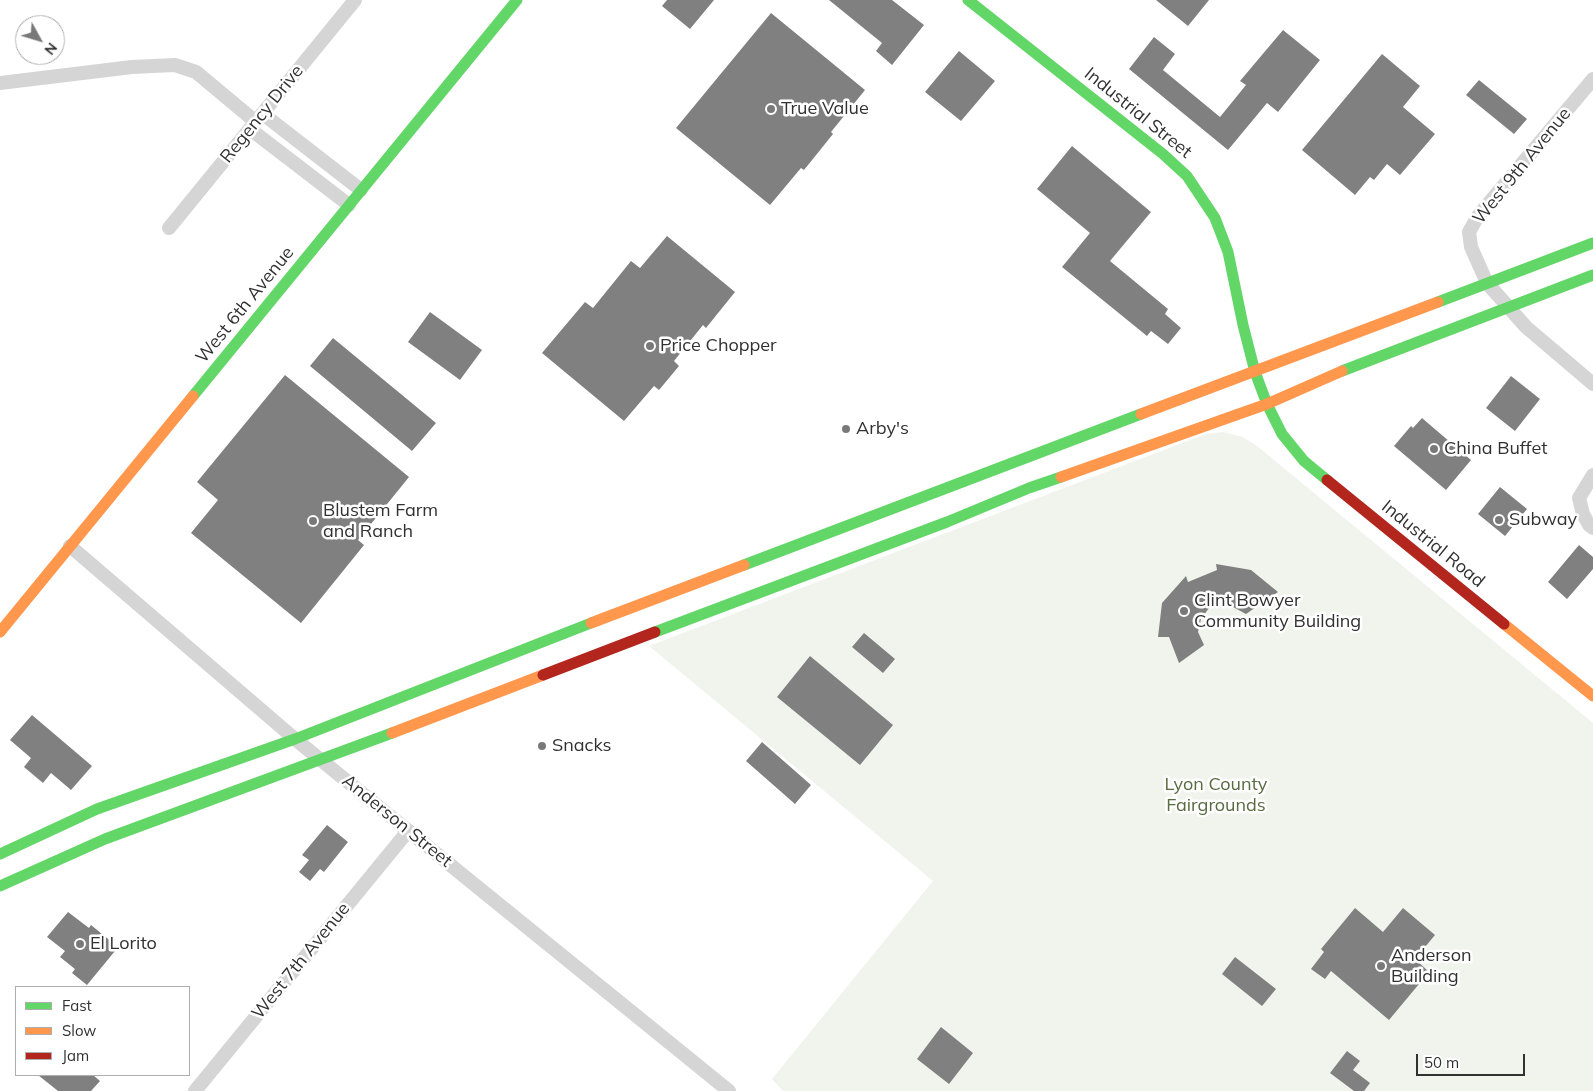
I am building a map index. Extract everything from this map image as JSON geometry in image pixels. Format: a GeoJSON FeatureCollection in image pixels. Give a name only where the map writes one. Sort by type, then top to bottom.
{"type":"FeatureCollection","features":[{"type":"Feature","properties":{"kind":"main road","name":"West 6th Avenue"},"geometry":{"type":"LineString","coordinates":[[0,632],[517,0]]}},
{"type":"Feature","properties":{"kind":"main road","name":"Industrial Street"},"geometry":{"type":"LineString","coordinates":[[968,0],[1156,148],[1187,176],[1214,218],[1228,252],[1234,275],[1242,325],[1254,372],[1267,404]]}},
{"type":"Feature","properties":{"kind":"main road"},"geometry":{"type":"LineString","coordinates":[[0,854],[98,809],[296,739],[530,646],[1593,243]]}},
{"type":"Feature","properties":{"kind":"main road"},"geometry":{"type":"LineString","coordinates":[[0,886],[105,840],[322,760],[609,649],[947,522],[1029,488],[1267,404],[1350,367],[1593,275]]}},
{"type":"Feature","properties":{"kind":"main road","name":"Industrial Road"},"geometry":{"type":"LineString","coordinates":[[1267,404],[1282,434],[1304,462],[1593,696]]}},
{"type":"Feature","properties":{"kind":"street","name":"Regency Drive"},"geometry":{"type":"LineString","coordinates":[[170,228],[354,0]]}},
{"type":"Feature","properties":{"kind":"street"},"geometry":{"type":"LineString","coordinates":[[0,84],[132,67],[175,65],[196,72],[256,121],[349,205]]}},
{"type":"Feature","properties":{"kind":"street","name":"West 9th Avenue"},"geometry":{"type":"LineString","coordinates":[[1593,79],[1478,216],[1469,232],[1471,247],[1487,283],[1526,327],[1593,384]]}},
{"type":"Feature","properties":{"kind":"street"},"geometry":{"type":"LineString","coordinates":[[256,121],[361,190]]}},
{"type":"Feature","properties":{"kind":"street"},"geometry":{"type":"LineString","coordinates":[[1593,475],[1579,498],[1583,514],[1593,528]]}},
{"type":"Feature","properties":{"kind":"street","name":"Anderson Street"},"geometry":{"type":"LineString","coordinates":[[70,546],[296,739],[728,1091]]}},
{"type":"Feature","properties":{"kind":"street","name":"West 7th Avenue"},"geometry":{"type":"LineString","coordinates":[[195,1091],[408,831]]}},
{"type":"Feature","properties":{"kind":"green space","name":"Lyon County Fairgrounds"},"geometry":{"type":"Polygon","coordinates":[[[1223,432],[1243,437],[1257,446],[1593,723],[1593,1091],[783,1091],[772,1079],[933,881],[649,646],[1206,434],[1223,432]]]}},
{"type":"Feature","properties":{"kind":"building"},"geometry":{"type":"Polygon","coordinates":[[[667,0],[714,0],[690,29],[662,6],[667,0]]]}},
{"type":"Feature","properties":{"kind":"building"},"geometry":{"type":"Polygon","coordinates":[[[829,0],[892,0],[924,25],[892,65],[876,51],[882,43],[829,0]]]}},
{"type":"Feature","properties":{"kind":"building"},"geometry":{"type":"Polygon","coordinates":[[[1156,0],[1209,0],[1188,26],[1156,0]]]}},
{"type":"Feature","properties":{"kind":"building","name":"True Value"},"geometry":{"type":"Polygon","coordinates":[[[771,13],[865,90],[831,132],[833,134],[804,170],[801,168],[770,205],[676,128],[771,13]]]}},
{"type":"Feature","properties":{"kind":"building"},"geometry":{"type":"Polygon","coordinates":[[[1283,30],[1320,60],[1278,112],[1267,103],[1228,150],[1129,69],[1154,37],[1175,54],[1163,70],[1220,117],[1246,85],[1240,81],[1283,30]]]}},
{"type":"Feature","properties":{"kind":"building"},"geometry":{"type":"Polygon","coordinates":[[[959,51],[995,81],[961,121],[925,92],[959,51]]]}},
{"type":"Feature","properties":{"kind":"building"},"geometry":{"type":"Polygon","coordinates":[[[1382,54],[1420,86],[1403,107],[1435,134],[1400,175],[1387,164],[1374,180],[1370,177],[1355,195],[1302,150],[1382,54]]]}},
{"type":"Feature","properties":{"kind":"building"},"geometry":{"type":"Polygon","coordinates":[[[1479,80],[1527,119],[1514,134],[1466,95],[1479,80]]]}},
{"type":"Feature","properties":{"kind":"building"},"geometry":{"type":"Polygon","coordinates":[[[1072,146],[1151,212],[1110,261],[1168,309],[1165,314],[1181,328],[1168,344],[1151,331],[1147,336],[1062,267],[1090,233],[1037,189],[1072,146]]]}},
{"type":"Feature","properties":{"kind":"building"},"geometry":{"type":"Polygon","coordinates":[[[667,236],[735,292],[706,328],[703,325],[674,361],[679,366],[659,390],[654,386],[624,421],[542,353],[585,302],[593,308],[631,261],[640,268],[667,236]]]}},
{"type":"Feature","properties":{"kind":"building"},"geometry":{"type":"Polygon","coordinates":[[[430,312],[482,350],[460,380],[408,342],[430,312]]]}},
{"type":"Feature","properties":{"kind":"building"},"geometry":{"type":"Polygon","coordinates":[[[333,338],[436,423],[412,451],[310,366],[333,338]]]}},
{"type":"Feature","properties":{"kind":"building"},"geometry":{"type":"Polygon","coordinates":[[[285,375],[409,477],[358,540],[364,545],[301,623],[191,533],[218,500],[197,482],[285,375]]]}},
{"type":"Feature","properties":{"kind":"building"},"geometry":{"type":"Polygon","coordinates":[[[1511,376],[1540,399],[1515,431],[1486,408],[1511,376]]]}},
{"type":"Feature","properties":{"kind":"building"},"geometry":{"type":"Polygon","coordinates":[[[1422,418],[1471,460],[1446,490],[1394,446],[1411,426],[1413,428],[1422,418]]]}},
{"type":"Feature","properties":{"kind":"building"},"geometry":{"type":"Polygon","coordinates":[[[1500,487],[1527,509],[1505,536],[1478,514],[1500,487]]]}},
{"type":"Feature","properties":{"kind":"building"},"geometry":{"type":"Polygon","coordinates":[[[1579,545],[1593,557],[1593,569],[1567,599],[1548,582],[1579,545]]]}},
{"type":"Feature","properties":{"kind":"building","name":"Clint Bowyer Community Building"},"geometry":{"type":"Polygon","coordinates":[[[1216,564],[1251,570],[1278,592],[1246,614],[1233,607],[1220,605],[1209,608],[1201,619],[1198,632],[1204,645],[1179,663],[1169,637],[1158,637],[1162,603],[1186,576],[1188,582],[1217,570],[1216,564]]]}},
{"type":"Feature","properties":{"kind":"building"},"geometry":{"type":"Polygon","coordinates":[[[864,633],[895,659],[883,673],[852,647],[864,633]]]}},
{"type":"Feature","properties":{"kind":"building"},"geometry":{"type":"Polygon","coordinates":[[[810,656],[893,725],[860,765],[777,697],[810,656]]]}},
{"type":"Feature","properties":{"kind":"building"},"geometry":{"type":"Polygon","coordinates":[[[32,715],[92,766],[71,790],[51,773],[43,783],[24,767],[31,758],[10,740],[32,715]]]}},
{"type":"Feature","properties":{"kind":"building"},"geometry":{"type":"Polygon","coordinates":[[[762,742],[811,785],[795,804],[746,761],[762,742]]]}},
{"type":"Feature","properties":{"kind":"building"},"geometry":{"type":"Polygon","coordinates":[[[327,825],[348,842],[324,872],[320,869],[310,881],[299,872],[309,860],[302,855],[327,825]]]}},
{"type":"Feature","properties":{"kind":"building","name":"Anderson Building"},"geometry":{"type":"Polygon","coordinates":[[[1355,908],[1383,932],[1403,908],[1435,935],[1415,959],[1429,972],[1389,1020],[1331,971],[1325,979],[1311,969],[1324,952],[1321,949],[1355,908]]]}},
{"type":"Feature","properties":{"kind":"building"},"geometry":{"type":"Polygon","coordinates":[[[68,912],[89,928],[91,925],[113,943],[110,947],[115,951],[87,985],[72,973],[75,969],[60,957],[65,951],[47,937],[68,912]]]}},
{"type":"Feature","properties":{"kind":"building"},"geometry":{"type":"Polygon","coordinates":[[[1235,957],[1276,989],[1262,1006],[1222,974],[1235,957]]]}},
{"type":"Feature","properties":{"kind":"building"},"geometry":{"type":"Polygon","coordinates":[[[941,1027],[973,1053],[949,1084],[917,1059],[941,1027]]]}},
{"type":"Feature","properties":{"kind":"building"},"geometry":{"type":"Polygon","coordinates":[[[1347,1051],[1360,1061],[1353,1070],[1370,1083],[1364,1091],[1354,1091],[1330,1073],[1347,1051]]]}},
{"type":"Feature","properties":{"kind":"building"},"geometry":{"type":"Polygon","coordinates":[[[39,1076],[94,1076],[100,1081],[91,1091],[58,1091],[39,1076]]]}},
{"type":"Feature","properties":{"kind":"traffic: fast"},"geometry":{"type":"LineString","coordinates":[[193,396],[517,0]]}},
{"type":"Feature","properties":{"kind":"traffic: fast"},"geometry":{"type":"LineString","coordinates":[[968,0],[1163,154],[1187,176],[1215,218],[1228,252],[1255,372],[1267,404],[1282,434],[1304,461],[1327,480]]}},
{"type":"Feature","properties":{"kind":"traffic: fast"},"geometry":{"type":"LineString","coordinates":[[1438,302],[1593,243]]}},
{"type":"Feature","properties":{"kind":"traffic: fast"},"geometry":{"type":"LineString","coordinates":[[1342,371],[1593,275]]}},
{"type":"Feature","properties":{"kind":"traffic: fast"},"geometry":{"type":"LineString","coordinates":[[744,565],[1141,414]]}},
{"type":"Feature","properties":{"kind":"traffic: fast"},"geometry":{"type":"LineString","coordinates":[[655,632],[1061,477]]}},
{"type":"Feature","properties":{"kind":"traffic: fast"},"geometry":{"type":"LineString","coordinates":[[0,854],[97,809],[295,739],[591,623]]}},
{"type":"Feature","properties":{"kind":"traffic: fast"},"geometry":{"type":"LineString","coordinates":[[0,886],[105,839],[392,733]]}},
{"type":"Feature","properties":{"kind":"traffic: slow"},"geometry":{"type":"LineString","coordinates":[[1141,414],[1438,302]]}},
{"type":"Feature","properties":{"kind":"traffic: slow"},"geometry":{"type":"LineString","coordinates":[[1061,477],[1267,404],[1342,371]]}},
{"type":"Feature","properties":{"kind":"traffic: slow"},"geometry":{"type":"LineString","coordinates":[[0,632],[193,396]]}},
{"type":"Feature","properties":{"kind":"traffic: slow"},"geometry":{"type":"LineString","coordinates":[[591,623],[744,565]]}},
{"type":"Feature","properties":{"kind":"traffic: slow"},"geometry":{"type":"LineString","coordinates":[[1504,624],[1593,696]]}},
{"type":"Feature","properties":{"kind":"traffic: slow"},"geometry":{"type":"LineString","coordinates":[[392,733],[543,675]]}},
{"type":"Feature","properties":{"kind":"traffic: jam"},"geometry":{"type":"LineString","coordinates":[[1327,480],[1504,624]]}},
{"type":"Feature","properties":{"kind":"traffic: jam"},"geometry":{"type":"LineString","coordinates":[[543,675],[655,632]]}},
{"type":"Feature","properties":{"kind":"place","name":"True Value"},"geometry":{"type":"Point","coordinates":[771,109]}},
{"type":"Feature","properties":{"kind":"place","name":"Price Chopper"},"geometry":{"type":"Point","coordinates":[650,346]}},
{"type":"Feature","properties":{"kind":"place","name":"Arby's"},"geometry":{"type":"Point","coordinates":[846,429]}},
{"type":"Feature","properties":{"kind":"place","name":"China Buffet"},"geometry":{"type":"Point","coordinates":[1434,449]}},
{"type":"Feature","properties":{"kind":"place","name":"Subway"},"geometry":{"type":"Point","coordinates":[1499,520]}},
{"type":"Feature","properties":{"kind":"place","name":"Blustem Farm and Ranch"},"geometry":{"type":"Point","coordinates":[313,521]}},
{"type":"Feature","properties":{"kind":"place","name":"Clint Bowyer Community Building"},"geometry":{"type":"Point","coordinates":[1184,611]}},
{"type":"Feature","properties":{"kind":"place","name":"Snacks"},"geometry":{"type":"Point","coordinates":[542,746]}},
{"type":"Feature","properties":{"kind":"place","name":"El Lorito"},"geometry":{"type":"Point","coordinates":[80,944]}},
{"type":"Feature","properties":{"kind":"place","name":"Anderson Building"},"geometry":{"type":"Point","coordinates":[1381,966]}}]}
